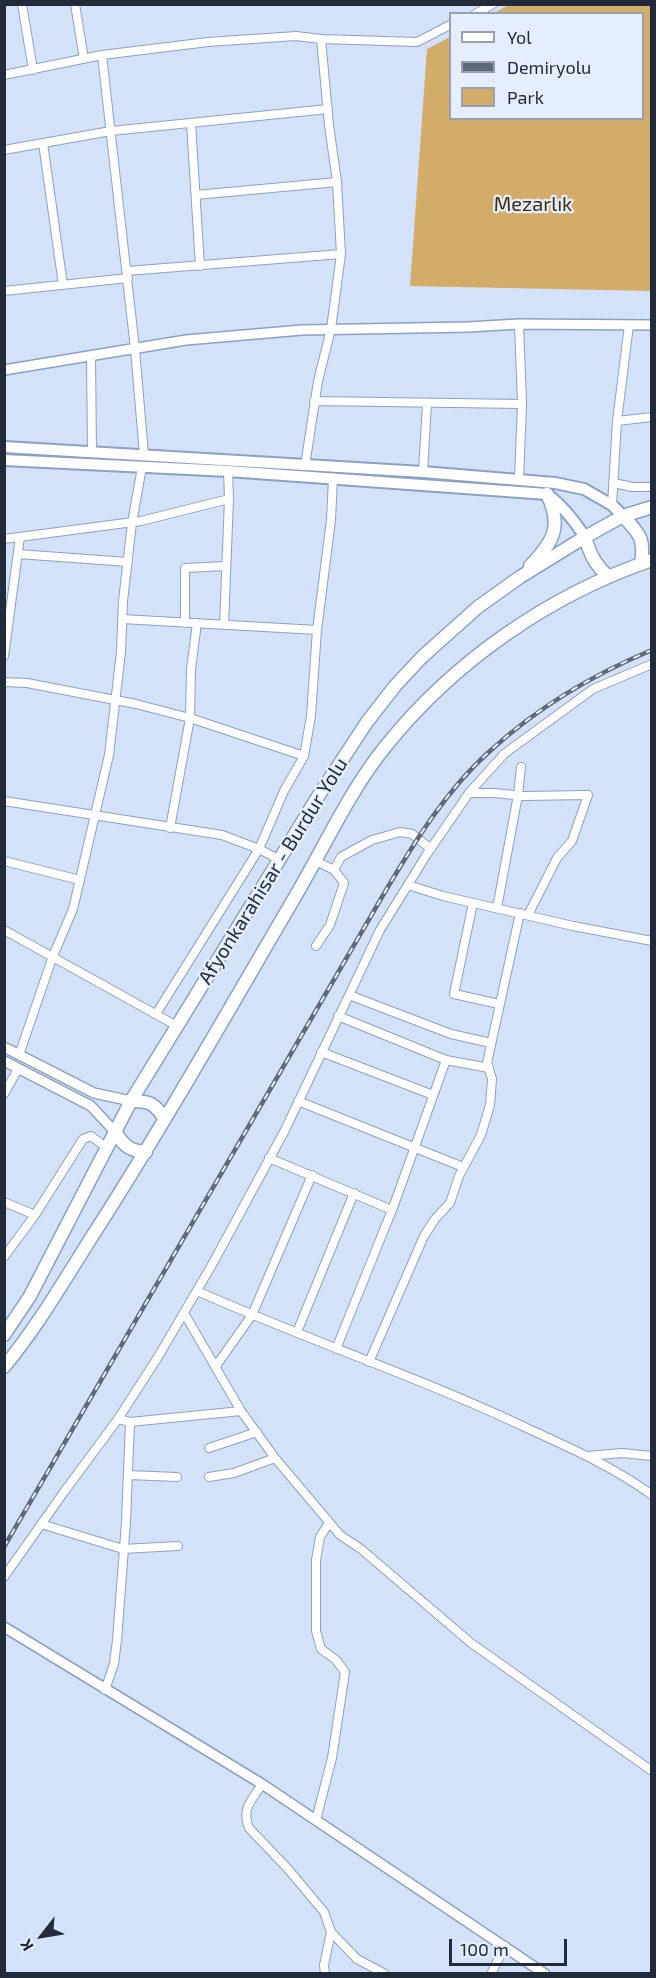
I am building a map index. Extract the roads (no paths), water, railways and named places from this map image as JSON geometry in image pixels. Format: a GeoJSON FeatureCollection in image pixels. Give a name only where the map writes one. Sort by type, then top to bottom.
{"type":"FeatureCollection","features":[{"type":"Feature","properties":{"kind":"highway"},"geometry":{"type":"LineString","coordinates":[[520,577],[548,547],[554,532],[556,519],[547,494]]}},
{"type":"Feature","properties":{"kind":"highway","name":"Afyonkarahisar - Burdur Yolu"},"geometry":{"type":"LineString","coordinates":[[4,1335],[30,1296],[131,1101],[342,760],[367,722],[395,686],[422,657],[477,607],[585,537],[623,516],[651,507]]}},
{"type":"Feature","properties":{"kind":"highway"},"geometry":{"type":"LineString","coordinates":[[623,516],[635,529],[644,546],[646,562]]}},
{"type":"Feature","properties":{"kind":"highway"},"geometry":{"type":"LineString","coordinates":[[585,537],[597,567],[608,576]]}},
{"type":"Feature","properties":{"kind":"highway","name":"Afyonkarahisar - Burdur Yolu"},"geometry":{"type":"LineString","coordinates":[[4,1367],[50,1302],[146,1152],[370,767],[392,738],[431,697],[462,669],[511,631],[608,576],[646,562]]}},
{"type":"Feature","properties":{"kind":"highway"},"geometry":{"type":"LineString","coordinates":[[131,1101],[147,1101],[157,1107],[165,1119]]}},
{"type":"Feature","properties":{"kind":"highway"},"geometry":{"type":"LineString","coordinates":[[116,1133],[123,1144],[133,1151],[146,1152]]}},
{"type":"Feature","properties":{"kind":"main road"},"geometry":{"type":"LineString","coordinates":[[4,447],[423,472],[570,485],[584,489],[612,505],[623,516]]}},
{"type":"Feature","properties":{"kind":"main road"},"geometry":{"type":"LineString","coordinates":[[4,460],[228,471],[547,494],[558,502],[575,521],[585,537]]}},
{"type":"Feature","properties":{"kind":"street"},"geometry":{"type":"LineString","coordinates":[[21,4],[33,70]]}},
{"type":"Feature","properties":{"kind":"street"},"geometry":{"type":"LineString","coordinates":[[75,4],[84,59]]}},
{"type":"Feature","properties":{"kind":"street"},"geometry":{"type":"LineString","coordinates":[[479,12],[493,4]]}},
{"type":"Feature","properties":{"kind":"street"},"geometry":{"type":"LineString","coordinates":[[4,75],[102,56],[208,42],[296,36],[417,42],[449,26]]}},
{"type":"Feature","properties":{"kind":"street"},"geometry":{"type":"LineString","coordinates":[[305,466],[314,401],[330,329],[340,254],[338,182],[321,39]]}},
{"type":"Feature","properties":{"kind":"street"},"geometry":{"type":"LineString","coordinates":[[102,56],[135,349],[144,455]]}},
{"type":"Feature","properties":{"kind":"street"},"geometry":{"type":"LineString","coordinates":[[4,150],[111,131],[328,109]]}},
{"type":"Feature","properties":{"kind":"street"},"geometry":{"type":"LineString","coordinates":[[191,123],[200,266]]}},
{"type":"Feature","properties":{"kind":"street"},"geometry":{"type":"LineString","coordinates":[[43,143],[63,285]]}},
{"type":"Feature","properties":{"kind":"street"},"geometry":{"type":"LineString","coordinates":[[196,195],[338,182]]}},
{"type":"Feature","properties":{"kind":"street"},"geometry":{"type":"LineString","coordinates":[[4,291],[200,266],[340,254]]}},
{"type":"Feature","properties":{"kind":"street"},"geometry":{"type":"LineString","coordinates":[[519,324],[522,404],[519,480]]}},
{"type":"Feature","properties":{"kind":"street"},"geometry":{"type":"LineString","coordinates":[[5,367],[91,356],[186,340],[302,330],[519,324],[651,325]]}},
{"type":"Feature","properties":{"kind":"street"},"geometry":{"type":"LineString","coordinates":[[612,505],[617,421],[629,325]]}},
{"type":"Feature","properties":{"kind":"street"},"geometry":{"type":"LineString","coordinates":[[91,356],[92,452]]}},
{"type":"Feature","properties":{"kind":"street"},"geometry":{"type":"LineString","coordinates":[[314,401],[522,404]]}},
{"type":"Feature","properties":{"kind":"street"},"geometry":{"type":"LineString","coordinates":[[423,472],[427,404]]}},
{"type":"Feature","properties":{"kind":"street"},"geometry":{"type":"LineString","coordinates":[[617,421],[651,417]]}},
{"type":"Feature","properties":{"kind":"street"},"geometry":{"type":"LineString","coordinates":[[19,1054],[53,956],[73,909],[110,755],[132,523],[142,467]]}},
{"type":"Feature","properties":{"kind":"street"},"geometry":{"type":"LineString","coordinates":[[225,625],[230,500],[228,471]]}},
{"type":"Feature","properties":{"kind":"street"},"geometry":{"type":"LineString","coordinates":[[156,1014],[259,849],[284,791],[304,756],[311,716],[317,630],[331,520],[333,478]]}},
{"type":"Feature","properties":{"kind":"street"},"geometry":{"type":"LineString","coordinates":[[614,483],[632,487],[651,487]]}},
{"type":"Feature","properties":{"kind":"street"},"geometry":{"type":"LineString","coordinates":[[4,539],[132,523],[230,500]]}},
{"type":"Feature","properties":{"kind":"street"},"geometry":{"type":"LineString","coordinates":[[4,656],[7,616],[20,537]]}},
{"type":"Feature","properties":{"kind":"street"},"geometry":{"type":"LineString","coordinates":[[18,554],[128,562]]}},
{"type":"Feature","properties":{"kind":"street"},"geometry":{"type":"LineString","coordinates":[[185,623],[185,568],[226,566]]}},
{"type":"Feature","properties":{"kind":"street"},"geometry":{"type":"LineString","coordinates":[[122,619],[317,630]]}},
{"type":"Feature","properties":{"kind":"street"},"geometry":{"type":"LineString","coordinates":[[170,828],[190,718],[191,669],[197,623]]}},
{"type":"Feature","properties":{"kind":"street"},"geometry":{"type":"LineString","coordinates":[[4,1577],[118,1419],[158,1357],[197,1291],[269,1158],[381,930],[469,793],[504,754],[593,689],[651,664]]}},
{"type":"Feature","properties":{"kind":"street"},"geometry":{"type":"LineString","coordinates":[[4,682],[27,683],[115,700],[190,718],[304,756]]}},
{"type":"Feature","properties":{"kind":"street"},"geometry":{"type":"LineString","coordinates":[[497,908],[521,767]]}},
{"type":"Feature","properties":{"kind":"street"},"geometry":{"type":"LineString","coordinates":[[369,1362],[424,1236],[435,1219],[450,1203],[463,1167],[481,1135],[490,1105],[492,1079],[487,1063],[499,1005],[524,914],[557,858],[572,841],[588,795],[469,793]]}},
{"type":"Feature","properties":{"kind":"street"},"geometry":{"type":"LineString","coordinates":[[4,801],[222,835],[280,860]]}},
{"type":"Feature","properties":{"kind":"street"},"geometry":{"type":"LineString","coordinates":[[334,870],[341,857],[372,840],[400,832],[412,834],[431,849]]}},
{"type":"Feature","properties":{"kind":"street"},"geometry":{"type":"LineString","coordinates":[[4,861],[80,880]]}},
{"type":"Feature","properties":{"kind":"street"},"geometry":{"type":"LineString","coordinates":[[316,861],[334,870],[344,883],[330,925],[316,946]]}},
{"type":"Feature","properties":{"kind":"street"},"geometry":{"type":"LineString","coordinates":[[408,885],[442,896],[651,941]]}},
{"type":"Feature","properties":{"kind":"street"},"geometry":{"type":"LineString","coordinates":[[473,903],[454,994],[499,1005]]}},
{"type":"Feature","properties":{"kind":"street"},"geometry":{"type":"LineString","coordinates":[[4,930],[177,1026]]}},
{"type":"Feature","properties":{"kind":"street"},"geometry":{"type":"LineString","coordinates":[[349,995],[451,1034],[491,1043]]}},
{"type":"Feature","properties":{"kind":"street"},"geometry":{"type":"LineString","coordinates":[[338,1016],[446,1060],[489,1068]]}},
{"type":"Feature","properties":{"kind":"street"},"geometry":{"type":"LineString","coordinates":[[4,1047],[94,1093],[131,1101]]}},
{"type":"Feature","properties":{"kind":"street"},"geometry":{"type":"LineString","coordinates":[[321,1052],[433,1095]]}},
{"type":"Feature","properties":{"kind":"street"},"geometry":{"type":"LineString","coordinates":[[336,1349],[392,1210],[446,1060]]}},
{"type":"Feature","properties":{"kind":"street"},"geometry":{"type":"LineString","coordinates":[[4,1061],[90,1106],[116,1133]]}},
{"type":"Feature","properties":{"kind":"street"},"geometry":{"type":"LineString","coordinates":[[4,1094],[18,1069]]}},
{"type":"Feature","properties":{"kind":"street"},"geometry":{"type":"LineString","coordinates":[[298,1101],[463,1167]]}},
{"type":"Feature","properties":{"kind":"street"},"geometry":{"type":"LineString","coordinates":[[4,1257],[35,1215],[83,1139],[92,1136],[107,1148]]}},
{"type":"Feature","properties":{"kind":"street"},"geometry":{"type":"LineString","coordinates":[[269,1158],[392,1210]]}},
{"type":"Feature","properties":{"kind":"street"},"geometry":{"type":"LineString","coordinates":[[216,1366],[252,1315],[312,1175]]}},
{"type":"Feature","properties":{"kind":"street"},"geometry":{"type":"LineString","coordinates":[[297,1332],[354,1193]]}},
{"type":"Feature","properties":{"kind":"street"},"geometry":{"type":"LineString","coordinates":[[4,1202],[35,1215]]}},
{"type":"Feature","properties":{"kind":"street"},"geometry":{"type":"LineString","coordinates":[[197,1291],[502,1416],[586,1456],[629,1479],[651,1495]]}},
{"type":"Feature","properties":{"kind":"street"},"geometry":{"type":"LineString","coordinates":[[184,1312],[242,1411],[275,1458],[340,1535],[361,1549],[471,1643],[651,1771]]}},
{"type":"Feature","properties":{"kind":"street"},"geometry":{"type":"LineString","coordinates":[[118,1419],[130,1422],[242,1411]]}},
{"type":"Feature","properties":{"kind":"street"},"geometry":{"type":"LineString","coordinates":[[105,1690],[114,1664],[130,1422]]}},
{"type":"Feature","properties":{"kind":"street"},"geometry":{"type":"LineString","coordinates":[[209,1448],[257,1432]]}},
{"type":"Feature","properties":{"kind":"street"},"geometry":{"type":"LineString","coordinates":[[586,1456],[622,1454],[651,1456]]}},
{"type":"Feature","properties":{"kind":"street"},"geometry":{"type":"LineString","coordinates":[[209,1477],[234,1473],[275,1458]]}},
{"type":"Feature","properties":{"kind":"street"},"geometry":{"type":"LineString","coordinates":[[128,1475],[177,1477]]}},
{"type":"Feature","properties":{"kind":"street"},"geometry":{"type":"LineString","coordinates":[[316,1820],[332,1758],[345,1672],[336,1660],[321,1649],[316,1631],[316,1560],[320,1537],[329,1523]]}},
{"type":"Feature","properties":{"kind":"street"},"geometry":{"type":"LineString","coordinates":[[41,1524],[123,1549],[178,1546]]}},
{"type":"Feature","properties":{"kind":"street"},"geometry":{"type":"LineString","coordinates":[[4,1627],[262,1784],[545,1974]]}},
{"type":"Feature","properties":{"kind":"street"},"geometry":{"type":"LineString","coordinates":[[262,1784],[245,1812],[249,1828],[324,1912],[331,1932],[357,1959],[385,1974]]}},
{"type":"Feature","properties":{"kind":"street"},"geometry":{"type":"LineString","coordinates":[[325,1974],[324,1965],[331,1932]]}},
{"type":"Feature","properties":{"kind":"street"},"geometry":{"type":"LineString","coordinates":[[491,1974],[505,1947]]}},
{"type":"Feature","properties":{"kind":"railway"},"geometry":{"type":"LineString","coordinates":[[4,1547],[382,897],[430,820],[474,767],[527,720],[587,681],[652,650]]}},
{"type":"Feature","properties":{"kind":"park label","name":"Mezarlık"},"geometry":{"type":"Point","coordinates":[533,204]}}]}
